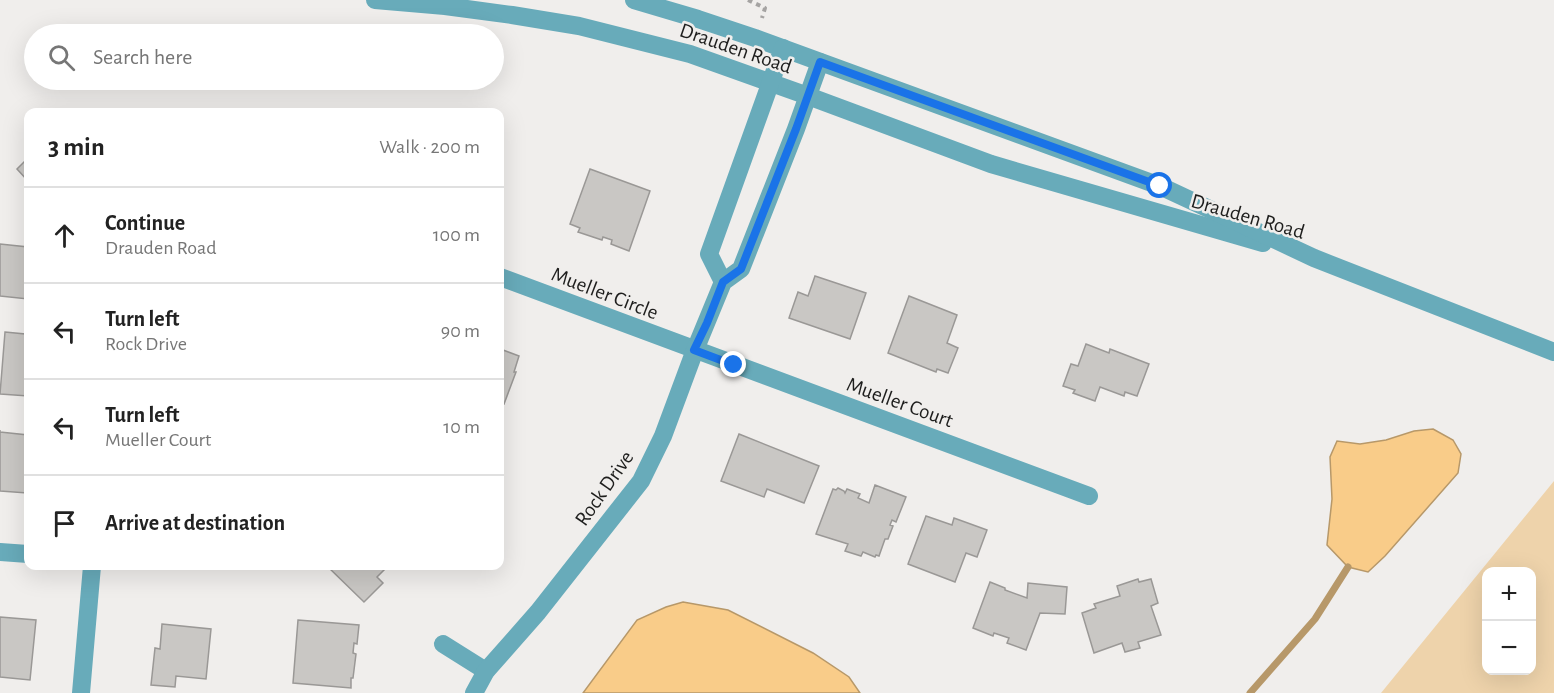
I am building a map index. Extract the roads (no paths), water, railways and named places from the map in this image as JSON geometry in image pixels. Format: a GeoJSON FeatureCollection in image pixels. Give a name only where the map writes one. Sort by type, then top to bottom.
{"type":"FeatureCollection","features":[{"type":"Feature","properties":{"kind":"street","name":"Drauden Road"},"geometry":{"type":"LineString","coordinates":[[375,0],[512,15],[579,26],[690,54],[991,164],[1314,258]]}},
{"type":"Feature","properties":{"kind":"street","name":"Drauden Road"},"geometry":{"type":"LineString","coordinates":[[634,0],[783,48],[1160,186],[1314,258],[1554,352]]}},
{"type":"Feature","properties":{"kind":"street"},"geometry":{"type":"LineString","coordinates":[[723,282],[709,254],[783,48]]}},
{"type":"Feature","properties":{"kind":"street","name":"Rock Drive"},"geometry":{"type":"LineString","coordinates":[[474,693],[486,671],[538,612],[641,481],[663,436],[694,350],[723,282],[741,269],[820,62]]}},
{"type":"Feature","properties":{"kind":"street","name":"Mueller Circle"},"geometry":{"type":"LineString","coordinates":[[504,279],[694,350]]}},
{"type":"Feature","properties":{"kind":"street","name":"Mueller Court"},"geometry":{"type":"LineString","coordinates":[[694,350],[1089,496]]}},
{"type":"Feature","properties":{"kind":"street"},"geometry":{"type":"LineString","coordinates":[[0,552],[24,554]]}},
{"type":"Feature","properties":{"kind":"street"},"geometry":{"type":"LineString","coordinates":[[81,693],[92,570]]}},
{"type":"Feature","properties":{"kind":"street"},"geometry":{"type":"LineString","coordinates":[[443,644],[486,671]]}},
{"type":"Feature","properties":{"kind":"waterway"},"geometry":{"type":"LineString","coordinates":[[1250,693],[1315,619],[1348,567]]}}]}
